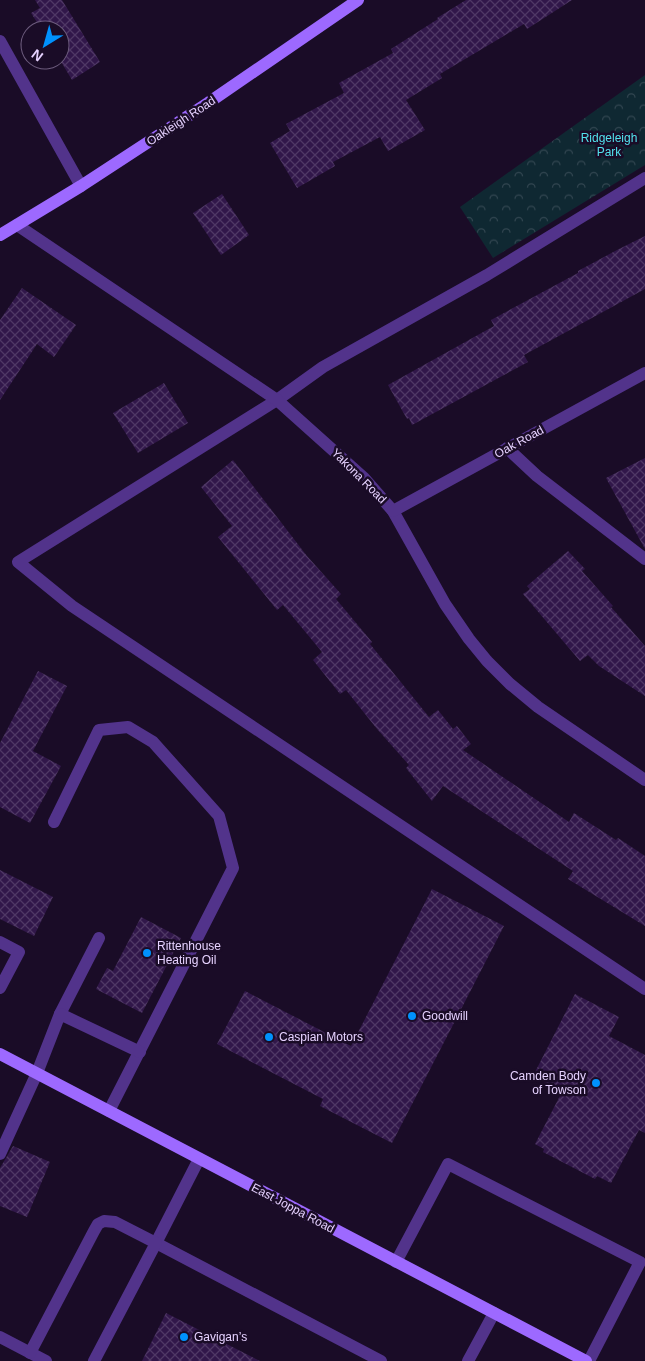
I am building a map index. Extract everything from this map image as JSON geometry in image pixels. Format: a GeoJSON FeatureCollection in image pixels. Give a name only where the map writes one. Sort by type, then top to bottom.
{"type":"FeatureCollection","features":[{"type":"Feature","properties":{"kind":"main road","name":"Oakleigh Road"},"geometry":{"type":"LineString","coordinates":[[0,235],[81,186],[208,103],[358,0]]}},
{"type":"Feature","properties":{"kind":"main road","name":"East Joppa Road"},"geometry":{"type":"LineString","coordinates":[[0,1054],[587,1361]]}},
{"type":"Feature","properties":{"kind":"street"},"geometry":{"type":"LineString","coordinates":[[0,41],[81,186]]}},
{"type":"Feature","properties":{"kind":"street"},"geometry":{"type":"LineString","coordinates":[[645,178],[487,275],[323,367],[277,400],[18,562],[80,612],[645,989]]}},
{"type":"Feature","properties":{"kind":"street","name":"Yakona Road"},"geometry":{"type":"LineString","coordinates":[[17,225],[277,400],[364,478],[393,511],[445,604],[487,661],[510,684],[538,707],[645,780]]}},
{"type":"Feature","properties":{"kind":"street","name":"Oak Road"},"geometry":{"type":"LineString","coordinates":[[393,511],[645,373]]}},
{"type":"Feature","properties":{"kind":"street"},"geometry":{"type":"LineString","coordinates":[[507,448],[537,476],[645,559]]}},
{"type":"Feature","properties":{"kind":"street"},"geometry":{"type":"LineString","coordinates":[[54,822],[99,730],[128,727],[153,742],[219,816],[233,868],[109,1111]]}},
{"type":"Feature","properties":{"kind":"street"},"geometry":{"type":"LineString","coordinates":[[0,1154],[37,1073],[60,1014],[100,938]]}},
{"type":"Feature","properties":{"kind":"street"},"geometry":{"type":"LineString","coordinates":[[0,942],[19,952],[0,988]]}},
{"type":"Feature","properties":{"kind":"street"},"geometry":{"type":"LineString","coordinates":[[60,1014],[140,1052]]}},
{"type":"Feature","properties":{"kind":"street"},"geometry":{"type":"LineString","coordinates":[[94,1361],[199,1159]]}},
{"type":"Feature","properties":{"kind":"street"},"geometry":{"type":"LineString","coordinates":[[396,1262],[448,1164],[640,1262],[587,1361]]}},
{"type":"Feature","properties":{"kind":"street"},"geometry":{"type":"LineString","coordinates":[[30,1353],[98,1224],[104,1221],[115,1222],[381,1361]]}},
{"type":"Feature","properties":{"kind":"street"},"geometry":{"type":"LineString","coordinates":[[468,1361],[494,1313]]}},
{"type":"Feature","properties":{"kind":"street"},"geometry":{"type":"LineString","coordinates":[[0,1337],[46,1361]]}},
{"type":"Feature","properties":{"kind":"green space","name":"Ridgeleigh Park"},"geometry":{"type":"Polygon","coordinates":[[[645,75],[645,165],[493,258],[460,207],[645,75]]]}},
{"type":"Feature","properties":{"kind":"building"},"geometry":{"type":"Polygon","coordinates":[[[35,0],[62,0],[100,62],[72,80],[66,70],[70,70],[70,20],[36,20],[31,13],[40,8],[35,0]]]}},
{"type":"Feature","properties":{"kind":"building"},"geometry":{"type":"Polygon","coordinates":[[[466,0],[572,0],[527,29],[524,24],[440,74],[442,78],[406,100],[425,130],[388,151],[380,137],[333,162],[335,166],[297,188],[270,143],[290,131],[286,124],[344,93],[339,83],[393,53],[391,49],[466,0]]]}},
{"type":"Feature","properties":{"kind":"building"},"geometry":{"type":"Polygon","coordinates":[[[222,194],[249,235],[221,255],[193,213],[222,194]]]}},
{"type":"Feature","properties":{"kind":"building"},"geometry":{"type":"Polygon","coordinates":[[[645,236],[645,289],[524,355],[528,362],[412,425],[409,418],[407,419],[388,385],[494,326],[491,320],[645,236]]]}},
{"type":"Feature","properties":{"kind":"building"},"geometry":{"type":"Polygon","coordinates":[[[22,288],[76,325],[54,357],[37,344],[0,400],[0,320],[22,288]]]}},
{"type":"Feature","properties":{"kind":"building"},"geometry":{"type":"Polygon","coordinates":[[[164,383],[188,423],[138,453],[113,413],[164,383]]]}},
{"type":"Feature","properties":{"kind":"building"},"geometry":{"type":"Polygon","coordinates":[[[645,458],[645,549],[606,478],[645,458]]]}},
{"type":"Feature","properties":{"kind":"building"},"geometry":{"type":"Polygon","coordinates":[[[233,460],[307,556],[341,594],[336,599],[372,642],[370,644],[429,717],[438,710],[453,729],[457,726],[471,744],[463,750],[569,822],[574,813],[645,856],[645,926],[568,879],[573,871],[443,786],[432,801],[406,768],[409,765],[346,690],[340,694],[313,660],[322,652],[283,605],[277,610],[218,537],[232,526],[201,487],[233,460]]]}},
{"type":"Feature","properties":{"kind":"building"},"geometry":{"type":"Polygon","coordinates":[[[568,551],[585,569],[582,571],[645,646],[645,696],[599,666],[588,655],[580,661],[523,594],[530,589],[527,586],[568,551]]]}},
{"type":"Feature","properties":{"kind":"building"},"geometry":{"type":"Polygon","coordinates":[[[38,671],[67,686],[33,751],[61,766],[30,823],[0,807],[0,743],[38,671]]]}},
{"type":"Feature","properties":{"kind":"building"},"geometry":{"type":"Polygon","coordinates":[[[0,870],[53,897],[34,936],[0,919],[0,870]]]}},
{"type":"Feature","properties":{"kind":"building","name":"Goodwill"},"geometry":{"type":"Polygon","coordinates":[[[432,889],[504,926],[392,1143],[320,1106],[323,1099],[217,1044],[245,991],[351,1046],[432,889]]]}},
{"type":"Feature","properties":{"kind":"building","name":"Rittenhouse Heating Oil"},"geometry":{"type":"Polygon","coordinates":[[[141,917],[181,938],[142,1013],[96,989],[107,968],[113,971],[141,917]]]}},
{"type":"Feature","properties":{"kind":"building","name":"Camden Body of Towson"},"geometry":{"type":"Polygon","coordinates":[[[575,994],[619,1017],[609,1036],[645,1055],[645,1133],[639,1130],[611,1183],[597,1176],[595,1179],[543,1152],[544,1149],[535,1144],[562,1092],[533,1076],[575,994]]]}},
{"type":"Feature","properties":{"kind":"building"},"geometry":{"type":"Polygon","coordinates":[[[13,1146],[50,1162],[27,1217],[0,1206],[0,1168],[13,1146]]]}},
{"type":"Feature","properties":{"kind":"building","name":"Gavigan’s"},"geometry":{"type":"Polygon","coordinates":[[[166,1313],[260,1361],[142,1361],[166,1313]]]}},
{"type":"Feature","properties":{"kind":"place","name":"Rittenhouse Heating Oil"},"geometry":{"type":"Point","coordinates":[147,953]}},
{"type":"Feature","properties":{"kind":"place","name":"Goodwill"},"geometry":{"type":"Point","coordinates":[412,1016]}},
{"type":"Feature","properties":{"kind":"place","name":"Caspian Motors"},"geometry":{"type":"Point","coordinates":[269,1037]}},
{"type":"Feature","properties":{"kind":"place","name":"Camden Body of Towson"},"geometry":{"type":"Point","coordinates":[596,1083]}},
{"type":"Feature","properties":{"kind":"place","name":"Gavigan’s"},"geometry":{"type":"Point","coordinates":[184,1337]}}]}
